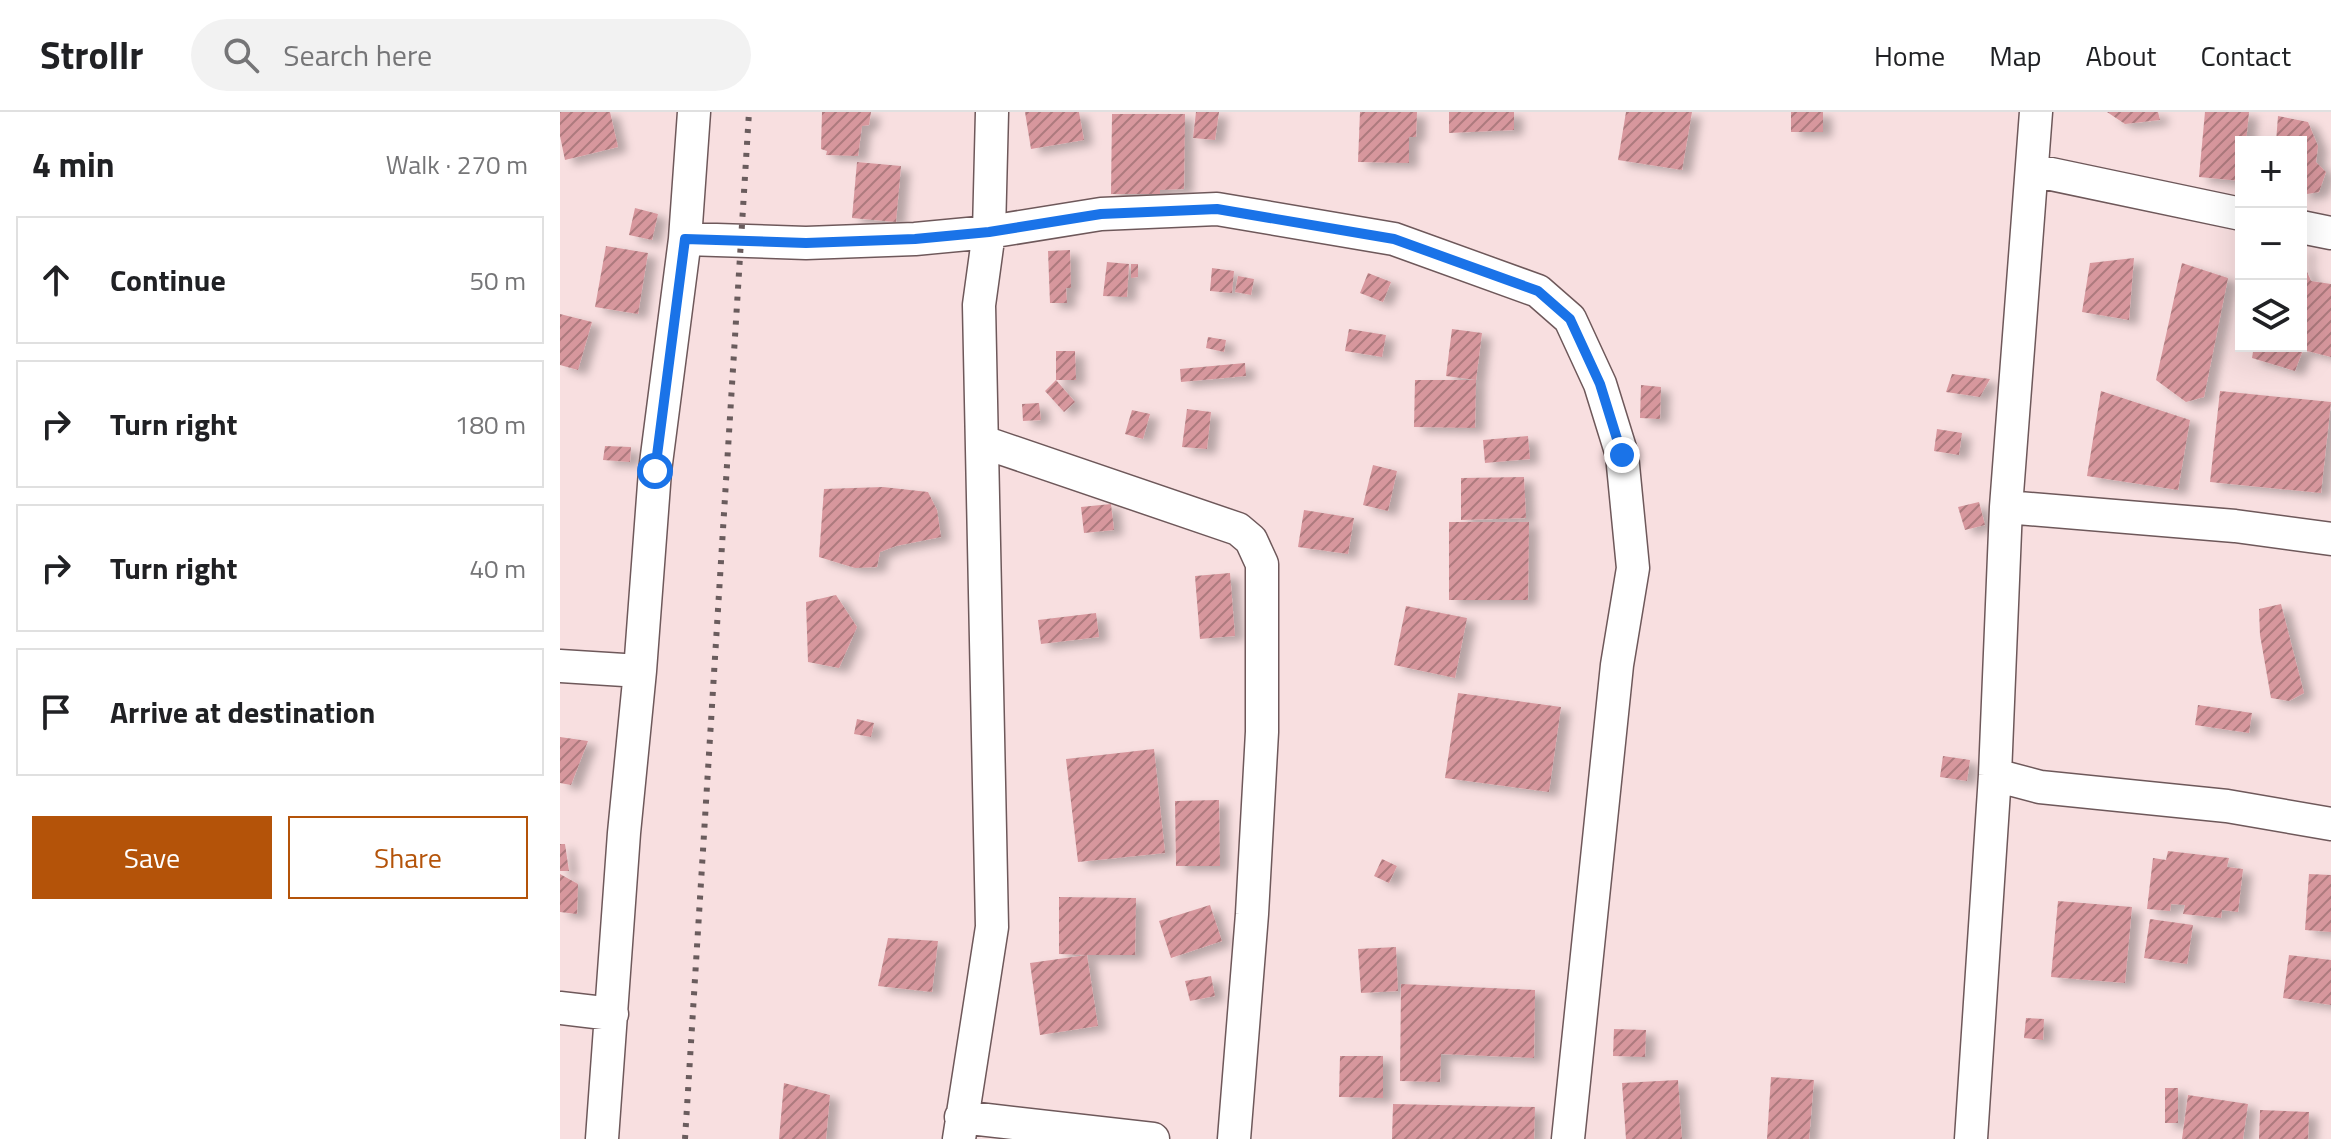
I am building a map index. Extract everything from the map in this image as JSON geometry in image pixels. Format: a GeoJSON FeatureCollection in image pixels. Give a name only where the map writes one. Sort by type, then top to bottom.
{"type":"FeatureCollection","features":[{"type":"Feature","properties":{"kind":"street"},"geometry":{"type":"LineString","coordinates":[[602,1139],[655,471],[685,239],[694,112]]}},
{"type":"Feature","properties":{"kind":"street"},"geometry":{"type":"LineString","coordinates":[[992,112],[989,232],[979,305],[992,927],[960,1128],[1153,1139]]}},
{"type":"Feature","properties":{"kind":"street"},"geometry":{"type":"LineString","coordinates":[[1971,1139],[1995,775],[2006,507],[2036,112]]}},
{"type":"Feature","properties":{"kind":"street"},"geometry":{"type":"LineString","coordinates":[[2032,170],[2235,213]]}},
{"type":"Feature","properties":{"kind":"street"},"geometry":{"type":"LineString","coordinates":[[685,239],[806,243],[915,239],[989,232],[1101,214],[1217,209],[1394,239],[1538,291],[1570,319],[1600,384],[1622,455],[1633,568],[1617,665],[1568,1139]]}},
{"type":"Feature","properties":{"kind":"street"},"geometry":{"type":"LineString","coordinates":[[2307,228],[2331,233]]}},
{"type":"Feature","properties":{"kind":"street"},"geometry":{"type":"LineString","coordinates":[[983,442],[1238,529],[1251,540],[1262,564],[1261,745],[1252,914],[1234,1139]]}},
{"type":"Feature","properties":{"kind":"street"},"geometry":{"type":"LineString","coordinates":[[2006,507],[2235,526],[2331,539]]}},
{"type":"Feature","properties":{"kind":"street"},"geometry":{"type":"LineString","coordinates":[[560,666],[640,671]]}},
{"type":"Feature","properties":{"kind":"street"},"geometry":{"type":"LineString","coordinates":[[1995,775],[2040,787],[2227,806],[2331,824]]}},
{"type":"Feature","properties":{"kind":"street"},"geometry":{"type":"LineString","coordinates":[[560,1008],[612,1014]]}},
{"type":"Feature","properties":{"kind":"building"},"geometry":{"type":"Polygon","coordinates":[[[560,112],[610,112],[618,147],[565,160],[560,136],[560,112]]]}},
{"type":"Feature","properties":{"kind":"building"},"geometry":{"type":"Polygon","coordinates":[[[822,112],[871,112],[869,125],[862,126],[858,156],[826,155],[827,151],[821,149],[822,112]]]}},
{"type":"Feature","properties":{"kind":"building"},"geometry":{"type":"Polygon","coordinates":[[[1025,112],[1079,112],[1084,140],[1031,149],[1025,112]]]}},
{"type":"Feature","properties":{"kind":"building"},"geometry":{"type":"Polygon","coordinates":[[[1196,112],[1219,112],[1215,140],[1193,138],[1196,112]]]}},
{"type":"Feature","properties":{"kind":"building"},"geometry":{"type":"Polygon","coordinates":[[[1360,112],[1417,112],[1416,137],[1409,137],[1409,163],[1358,162],[1360,112]]]}},
{"type":"Feature","properties":{"kind":"building"},"geometry":{"type":"Polygon","coordinates":[[[1449,112],[1514,112],[1514,130],[1449,133],[1449,112]]]}},
{"type":"Feature","properties":{"kind":"building"},"geometry":{"type":"Polygon","coordinates":[[[1626,112],[1692,112],[1682,170],[1618,160],[1626,112]]]}},
{"type":"Feature","properties":{"kind":"building"},"geometry":{"type":"Polygon","coordinates":[[[1791,112],[1823,112],[1823,132],[1791,132],[1791,112]]]}},
{"type":"Feature","properties":{"kind":"building"},"geometry":{"type":"Polygon","coordinates":[[[2107,112],[2158,112],[2160,120],[2125,124],[2107,112]]]}},
{"type":"Feature","properties":{"kind":"building"},"geometry":{"type":"Polygon","coordinates":[[[2205,112],[2249,112],[2247,136],[2235,136],[2235,180],[2199,177],[2205,112]]]}},
{"type":"Feature","properties":{"kind":"building"},"geometry":{"type":"Polygon","coordinates":[[[1112,114],[1185,114],[1184,189],[1160,190],[1160,194],[1111,194],[1112,114]]]}},
{"type":"Feature","properties":{"kind":"building"},"geometry":{"type":"Polygon","coordinates":[[[2278,116],[2308,122],[2318,146],[2316,162],[2326,172],[2319,192],[2307,194],[2307,136],[2276,136],[2278,116]]]}},
{"type":"Feature","properties":{"kind":"building"},"geometry":{"type":"Polygon","coordinates":[[[857,162],[901,166],[896,222],[852,218],[857,162]]]}},
{"type":"Feature","properties":{"kind":"building"},"geometry":{"type":"Polygon","coordinates":[[[635,208],[658,214],[652,240],[629,235],[635,208]]]}},
{"type":"Feature","properties":{"kind":"building"},"geometry":{"type":"Polygon","coordinates":[[[606,246],[648,253],[638,314],[595,307],[606,246]]]}},
{"type":"Feature","properties":{"kind":"building"},"geometry":{"type":"Polygon","coordinates":[[[1070,250],[1071,288],[1066,288],[1067,303],[1050,303],[1048,251],[1070,250]]]}},
{"type":"Feature","properties":{"kind":"building"},"geometry":{"type":"Polygon","coordinates":[[[2134,258],[2129,320],[2082,312],[2090,263],[2134,258]]]}},
{"type":"Feature","properties":{"kind":"building"},"geometry":{"type":"Polygon","coordinates":[[[1107,262],[1129,264],[1127,297],[1103,296],[1107,262]]]}},
{"type":"Feature","properties":{"kind":"building"},"geometry":{"type":"Polygon","coordinates":[[[2182,263],[2228,278],[2204,397],[2186,402],[2156,380],[2182,263]]]}},
{"type":"Feature","properties":{"kind":"building"},"geometry":{"type":"Polygon","coordinates":[[[1131,264],[1138,264],[1138,277],[1131,278],[1131,264]]]}},
{"type":"Feature","properties":{"kind":"building"},"geometry":{"type":"Polygon","coordinates":[[[1212,268],[1234,271],[1232,293],[1210,291],[1212,268]]]}},
{"type":"Feature","properties":{"kind":"building"},"geometry":{"type":"Polygon","coordinates":[[[2307,272],[2311,281],[2331,284],[2331,357],[2307,351],[2307,272]]]}},
{"type":"Feature","properties":{"kind":"building"},"geometry":{"type":"Polygon","coordinates":[[[1368,273],[1391,282],[1383,302],[1360,293],[1368,273]]]}},
{"type":"Feature","properties":{"kind":"building"},"geometry":{"type":"Polygon","coordinates":[[[1238,276],[1254,279],[1251,295],[1235,292],[1238,276]]]}},
{"type":"Feature","properties":{"kind":"building"},"geometry":{"type":"Polygon","coordinates":[[[560,314],[592,322],[578,370],[560,365],[560,314]]]}},
{"type":"Feature","properties":{"kind":"building"},"geometry":{"type":"Polygon","coordinates":[[[1349,329],[1386,335],[1382,357],[1345,351],[1349,329]]]}},
{"type":"Feature","properties":{"kind":"building"},"geometry":{"type":"Polygon","coordinates":[[[1452,329],[1482,333],[1476,380],[1446,376],[1452,329]]]}},
{"type":"Feature","properties":{"kind":"building"},"geometry":{"type":"Polygon","coordinates":[[[1208,337],[1226,340],[1224,352],[1206,348],[1208,337]]]}},
{"type":"Feature","properties":{"kind":"building"},"geometry":{"type":"Polygon","coordinates":[[[1056,351],[1075,351],[1076,380],[1056,380],[1056,351]]]}},
{"type":"Feature","properties":{"kind":"building"},"geometry":{"type":"Polygon","coordinates":[[[2253,352],[2302,352],[2295,371],[2252,358],[2253,352]]]}},
{"type":"Feature","properties":{"kind":"building"},"geometry":{"type":"Polygon","coordinates":[[[1245,363],[1246,376],[1181,382],[1180,369],[1245,363]]]}},
{"type":"Feature","properties":{"kind":"building"},"geometry":{"type":"Polygon","coordinates":[[[1952,374],[1990,379],[1980,397],[1946,392],[1952,374]]]}},
{"type":"Feature","properties":{"kind":"building"},"geometry":{"type":"Polygon","coordinates":[[[1056,380],[1075,402],[1064,412],[1045,391],[1056,380]]]}},
{"type":"Feature","properties":{"kind":"building"},"geometry":{"type":"Polygon","coordinates":[[[1415,380],[1476,380],[1475,428],[1414,427],[1415,380]]]}},
{"type":"Feature","properties":{"kind":"building"},"geometry":{"type":"Polygon","coordinates":[[[1641,385],[1661,387],[1660,419],[1640,418],[1641,385]]]}},
{"type":"Feature","properties":{"kind":"building"},"geometry":{"type":"Polygon","coordinates":[[[2101,391],[2190,420],[2178,490],[2087,476],[2101,391]]]}},
{"type":"Feature","properties":{"kind":"building"},"geometry":{"type":"Polygon","coordinates":[[[2220,391],[2331,402],[2321,493],[2210,482],[2220,391]]]}},
{"type":"Feature","properties":{"kind":"building"},"geometry":{"type":"Polygon","coordinates":[[[1039,403],[1041,420],[1023,421],[1022,404],[1039,403]]]}},
{"type":"Feature","properties":{"kind":"building"},"geometry":{"type":"Polygon","coordinates":[[[1187,409],[1211,412],[1207,449],[1182,447],[1187,409]]]}},
{"type":"Feature","properties":{"kind":"building"},"geometry":{"type":"Polygon","coordinates":[[[1132,410],[1150,414],[1143,439],[1125,434],[1132,410]]]}},
{"type":"Feature","properties":{"kind":"building"},"geometry":{"type":"Polygon","coordinates":[[[1937,429],[1962,433],[1959,455],[1934,451],[1937,429]]]}},
{"type":"Feature","properties":{"kind":"building"},"geometry":{"type":"Polygon","coordinates":[[[1528,436],[1530,459],[1485,463],[1483,440],[1528,436]]]}},
{"type":"Feature","properties":{"kind":"building"},"geometry":{"type":"Polygon","coordinates":[[[605,446],[631,447],[630,462],[603,460],[605,446]]]}},
{"type":"Feature","properties":{"kind":"building"},"geometry":{"type":"Polygon","coordinates":[[[1373,465],[1397,471],[1388,511],[1363,505],[1373,465]]]}},
{"type":"Feature","properties":{"kind":"building"},"geometry":{"type":"Polygon","coordinates":[[[1524,477],[1526,518],[1461,520],[1461,478],[1524,477]]]}},
{"type":"Feature","properties":{"kind":"building"},"geometry":{"type":"Polygon","coordinates":[[[883,487],[928,492],[937,510],[941,537],[880,552],[877,567],[855,568],[819,557],[824,489],[883,487]]]}},
{"type":"Feature","properties":{"kind":"building"},"geometry":{"type":"Polygon","coordinates":[[[1979,502],[1985,525],[1965,530],[1958,507],[1979,502]]]}},
{"type":"Feature","properties":{"kind":"building"},"geometry":{"type":"Polygon","coordinates":[[[1111,504],[1114,530],[1084,533],[1081,507],[1111,504]]]}},
{"type":"Feature","properties":{"kind":"building"},"geometry":{"type":"Polygon","coordinates":[[[1304,510],[1354,518],[1348,554],[1298,547],[1304,510]]]}},
{"type":"Feature","properties":{"kind":"building"},"geometry":{"type":"Polygon","coordinates":[[[1449,522],[1529,522],[1528,600],[1449,600],[1449,522]]]}},
{"type":"Feature","properties":{"kind":"building"},"geometry":{"type":"Polygon","coordinates":[[[1230,573],[1235,636],[1200,639],[1195,576],[1230,573]]]}},
{"type":"Feature","properties":{"kind":"building"},"geometry":{"type":"Polygon","coordinates":[[[836,595],[857,627],[839,668],[808,662],[806,602],[836,595]]]}},
{"type":"Feature","properties":{"kind":"building"},"geometry":{"type":"Polygon","coordinates":[[[2281,604],[2304,693],[2289,701],[2271,698],[2260,635],[2259,609],[2281,604]]]}},
{"type":"Feature","properties":{"kind":"building"},"geometry":{"type":"Polygon","coordinates":[[[1406,606],[1467,618],[1455,678],[1394,665],[1406,606]]]}},
{"type":"Feature","properties":{"kind":"building"},"geometry":{"type":"Polygon","coordinates":[[[1096,613],[1099,637],[1041,644],[1038,620],[1096,613]]]}},
{"type":"Feature","properties":{"kind":"building"},"geometry":{"type":"Polygon","coordinates":[[[1458,693],[1561,707],[1549,792],[1445,778],[1458,693]]]}},
{"type":"Feature","properties":{"kind":"building"},"geometry":{"type":"Polygon","coordinates":[[[2198,705],[2252,713],[2249,733],[2195,725],[2198,705]]]}},
{"type":"Feature","properties":{"kind":"building"},"geometry":{"type":"Polygon","coordinates":[[[857,719],[874,723],[871,737],[854,734],[857,719]]]}},
{"type":"Feature","properties":{"kind":"building"},"geometry":{"type":"Polygon","coordinates":[[[560,737],[588,741],[571,785],[560,783],[560,737]]]}},
{"type":"Feature","properties":{"kind":"building"},"geometry":{"type":"Polygon","coordinates":[[[1154,749],[1165,853],[1078,862],[1066,759],[1154,749]]]}},
{"type":"Feature","properties":{"kind":"building"},"geometry":{"type":"Polygon","coordinates":[[[1943,756],[1970,760],[1967,781],[1940,777],[1943,756]]]}},
{"type":"Feature","properties":{"kind":"building"},"geometry":{"type":"Polygon","coordinates":[[[1219,800],[1220,866],[1176,866],[1175,801],[1219,800]]]}},
{"type":"Feature","properties":{"kind":"building"},"geometry":{"type":"Polygon","coordinates":[[[560,844],[565,844],[569,871],[560,871],[560,844]]]}},
{"type":"Feature","properties":{"kind":"building"},"geometry":{"type":"Polygon","coordinates":[[[2168,851],[2229,858],[2227,867],[2243,869],[2238,912],[2222,910],[2221,918],[2183,914],[2185,905],[2171,904],[2170,911],[2147,909],[2153,858],[2166,860],[2168,851]]]}},
{"type":"Feature","properties":{"kind":"building"},"geometry":{"type":"Polygon","coordinates":[[[1382,859],[1397,866],[1389,883],[1374,876],[1382,859]]]}},
{"type":"Feature","properties":{"kind":"building"},"geometry":{"type":"Polygon","coordinates":[[[560,874],[578,884],[577,914],[560,912],[560,874]]]}},
{"type":"Feature","properties":{"kind":"building"},"geometry":{"type":"Polygon","coordinates":[[[2309,874],[2331,875],[2331,932],[2305,930],[2309,874]]]}},
{"type":"Feature","properties":{"kind":"building"},"geometry":{"type":"Polygon","coordinates":[[[1059,897],[1136,898],[1135,955],[1059,954],[1059,897]]]}},
{"type":"Feature","properties":{"kind":"building"},"geometry":{"type":"Polygon","coordinates":[[[2058,901],[2132,907],[2125,983],[2051,977],[2058,901]]]}},
{"type":"Feature","properties":{"kind":"building"},"geometry":{"type":"Polygon","coordinates":[[[1210,905],[1222,941],[1171,958],[1159,921],[1210,905]]]}},
{"type":"Feature","properties":{"kind":"building"},"geometry":{"type":"Polygon","coordinates":[[[2150,919],[2193,925],[2187,964],[2144,958],[2150,919]]]}},
{"type":"Feature","properties":{"kind":"building"},"geometry":{"type":"Polygon","coordinates":[[[888,938],[938,941],[932,992],[878,986],[888,938]]]}},
{"type":"Feature","properties":{"kind":"building"},"geometry":{"type":"Polygon","coordinates":[[[1396,947],[1398,991],[1361,993],[1358,949],[1396,947]]]}},
{"type":"Feature","properties":{"kind":"building"},"geometry":{"type":"Polygon","coordinates":[[[1087,955],[1098,1026],[1040,1035],[1030,963],[1087,955]]]}},
{"type":"Feature","properties":{"kind":"building"},"geometry":{"type":"Polygon","coordinates":[[[2289,955],[2331,960],[2331,1005],[2283,998],[2289,955]]]}},
{"type":"Feature","properties":{"kind":"building"},"geometry":{"type":"Polygon","coordinates":[[[1211,976],[1215,996],[1190,1001],[1185,981],[1211,976]]]}},
{"type":"Feature","properties":{"kind":"building"},"geometry":{"type":"Polygon","coordinates":[[[1401,984],[1535,990],[1534,1058],[1441,1054],[1440,1082],[1400,1081],[1401,984]]]}},
{"type":"Feature","properties":{"kind":"building"},"geometry":{"type":"Polygon","coordinates":[[[2026,1018],[2044,1019],[2043,1040],[2024,1038],[2026,1018]]]}},
{"type":"Feature","properties":{"kind":"building"},"geometry":{"type":"Polygon","coordinates":[[[1614,1029],[1646,1030],[1645,1057],[1613,1056],[1614,1029]]]}},
{"type":"Feature","properties":{"kind":"building"},"geometry":{"type":"Polygon","coordinates":[[[1340,1056],[1383,1056],[1383,1098],[1339,1097],[1340,1056]]]}},
{"type":"Feature","properties":{"kind":"building"},"geometry":{"type":"Polygon","coordinates":[[[1771,1077],[1814,1080],[1809,1139],[1767,1139],[1771,1077]]]}},
{"type":"Feature","properties":{"kind":"building"},"geometry":{"type":"Polygon","coordinates":[[[1678,1080],[1682,1139],[1626,1139],[1622,1083],[1678,1080]]]}},
{"type":"Feature","properties":{"kind":"building"},"geometry":{"type":"Polygon","coordinates":[[[784,1083],[830,1095],[826,1139],[779,1139],[784,1083]]]}},
{"type":"Feature","properties":{"kind":"building"},"geometry":{"type":"Polygon","coordinates":[[[2165,1088],[2178,1088],[2178,1123],[2165,1123],[2165,1088]]]}},
{"type":"Feature","properties":{"kind":"building"},"geometry":{"type":"Polygon","coordinates":[[[2188,1095],[2248,1104],[2243,1139],[2182,1139],[2188,1095]]]}},
{"type":"Feature","properties":{"kind":"building"},"geometry":{"type":"Polygon","coordinates":[[[1393,1104],[1535,1107],[1534,1139],[1392,1139],[1393,1104]]]}},
{"type":"Feature","properties":{"kind":"building"},"geometry":{"type":"Polygon","coordinates":[[[2260,1110],[2309,1112],[2308,1139],[2259,1139],[2260,1110]]]}},
{"type":"Feature","properties":{"kind":"railway"},"geometry":{"type":"LineString","coordinates":[[685,1139],[749,112]]}},
{"type":"Feature","properties":{"kind":"route"},"geometry":{"type":"LineString","coordinates":[[655,471],[685,239],[806,243],[915,239],[989,232],[1101,214],[1217,209],[1394,239],[1538,291],[1570,319],[1600,384],[1622,455]]}}]}
